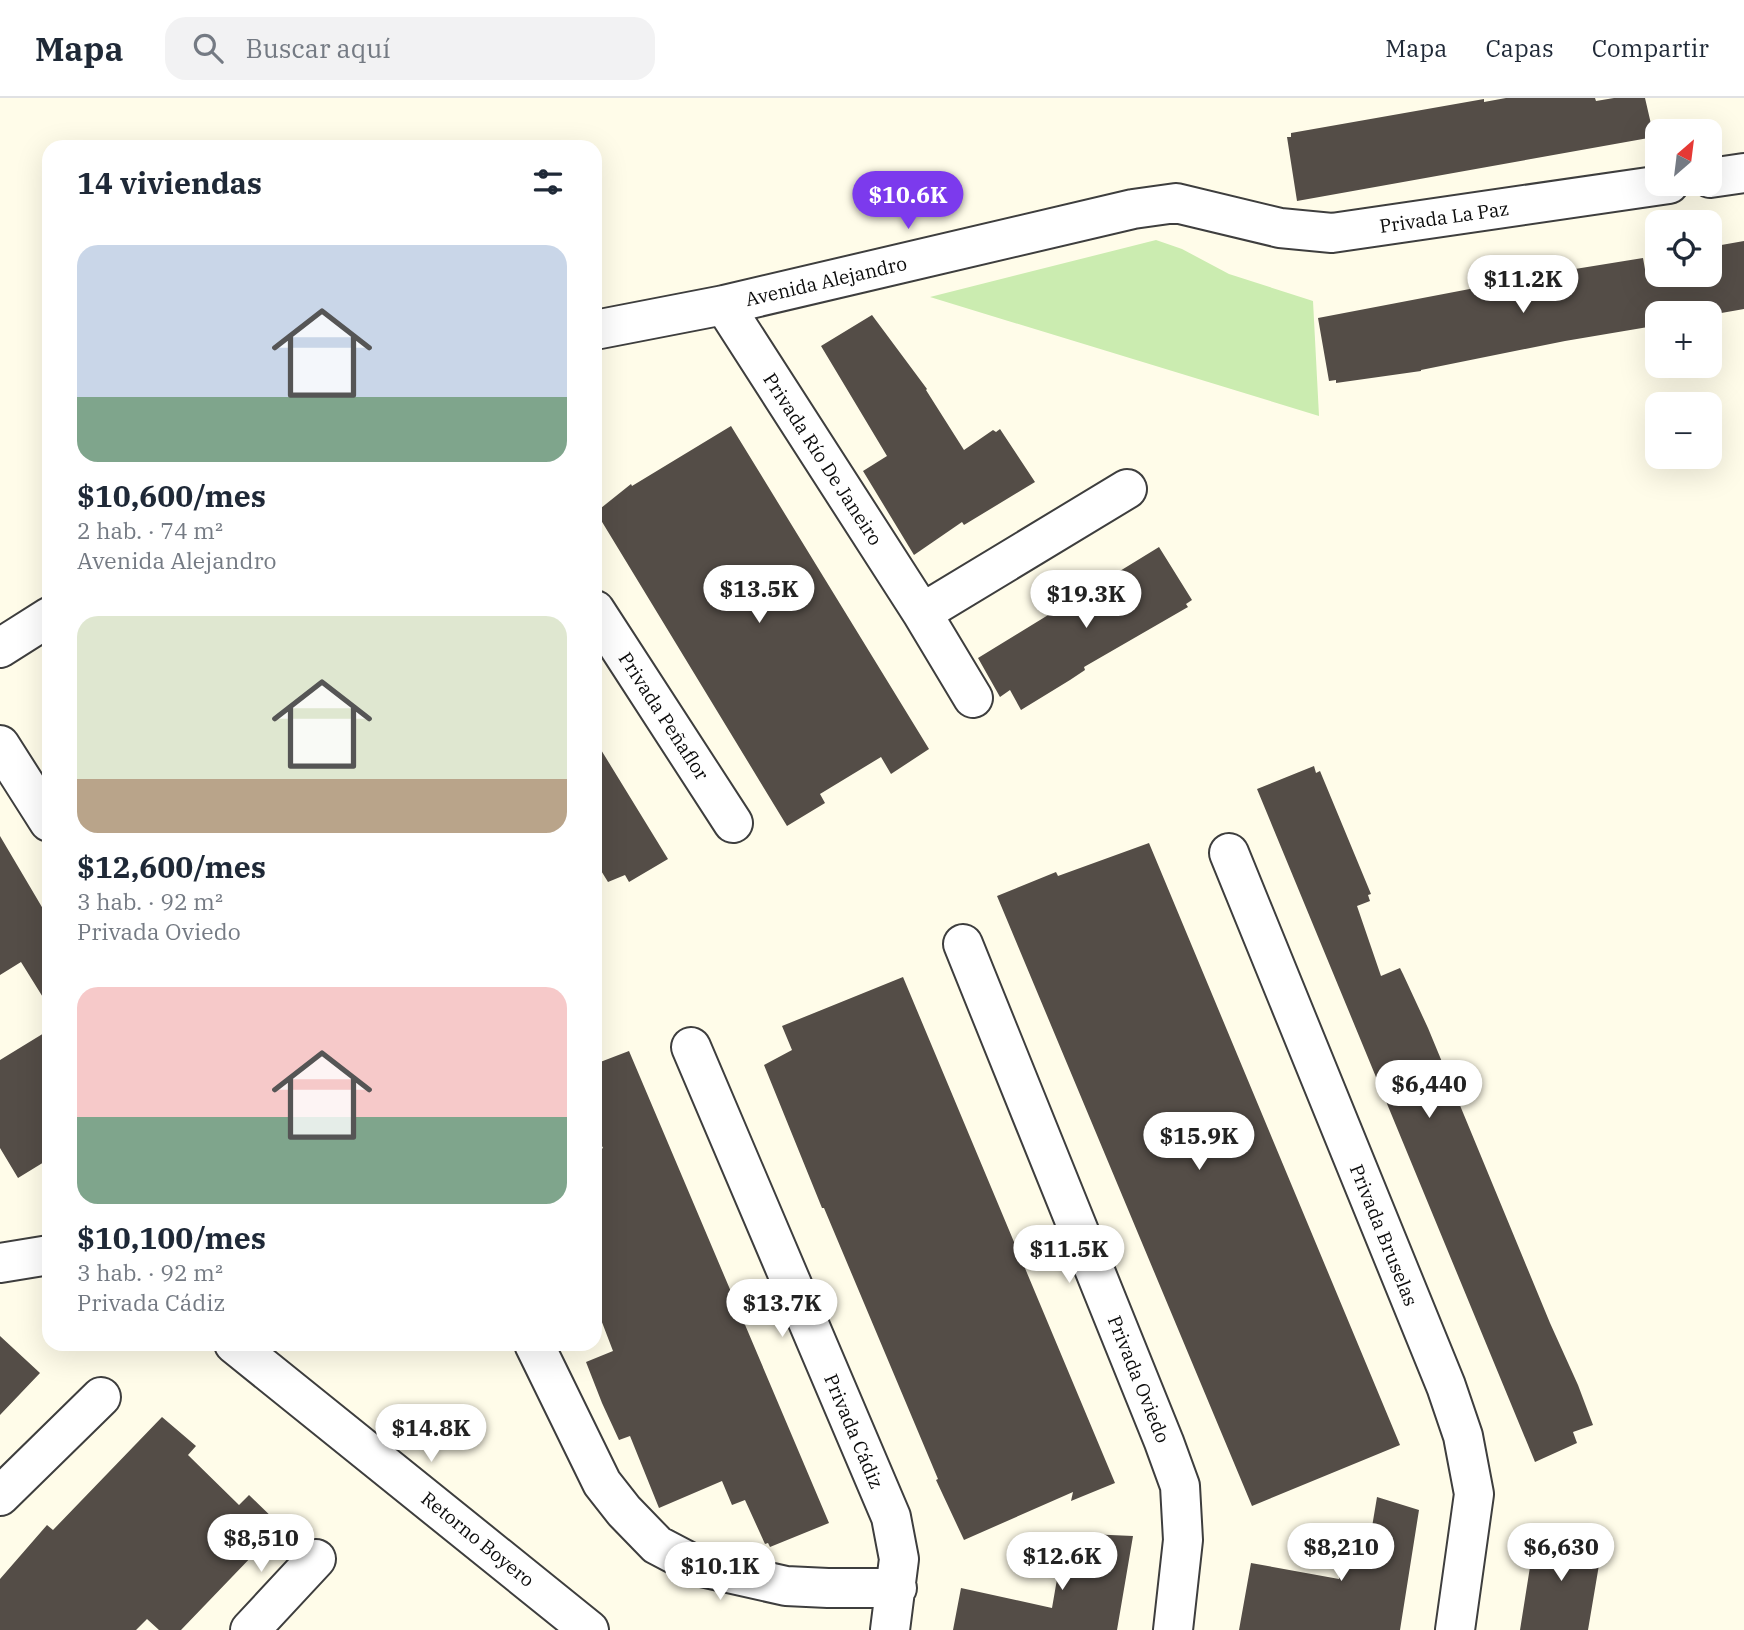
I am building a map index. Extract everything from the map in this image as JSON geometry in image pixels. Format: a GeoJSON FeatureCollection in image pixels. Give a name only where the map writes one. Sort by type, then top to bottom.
{"type":"FeatureCollection","features":[{"type":"Feature","properties":{"kind":"street"},"geometry":{"type":"LineString","coordinates":[[1722,176],[1744,173]]}},
{"type":"Feature","properties":{"kind":"street","name":"Privada La Paz"},"geometry":{"type":"LineString","coordinates":[[1220,214],[1280,229],[1332,233],[1645,188]]}},
{"type":"Feature","properties":{"kind":"street","name":"Avenida Alejandro"},"geometry":{"type":"LineString","coordinates":[[602,329],[724,305],[1133,209],[1177,203],[1220,214]]}},
{"type":"Feature","properties":{"kind":"street","name":"Privada Río De Janeiro"},"geometry":{"type":"LineString","coordinates":[[724,305],[922,613],[973,698]]}},
{"type":"Feature","properties":{"kind":"street"},"geometry":{"type":"LineString","coordinates":[[922,613],[1128,489]]}},
{"type":"Feature","properties":{"kind":"street"},"geometry":{"type":"LineString","coordinates":[[0,648],[42,621]]}},
{"type":"Feature","properties":{"kind":"street","name":"Privada Peñaflor"},"geometry":{"type":"LineString","coordinates":[[602,621],[733,823]]}},
{"type":"Feature","properties":{"kind":"street"},"geometry":{"type":"LineString","coordinates":[[0,745],[42,811]]}},
{"type":"Feature","properties":{"kind":"street","name":"Privada Bruselas"},"geometry":{"type":"LineString","coordinates":[[1229,853],[1446,1386],[1463,1436],[1475,1494],[1455,1630]]}},
{"type":"Feature","properties":{"kind":"street","name":"Privada Oviedo"},"geometry":{"type":"LineString","coordinates":[[963,944],[1180,1486],[1183,1539],[1173,1630]]}},
{"type":"Feature","properties":{"kind":"street","name":"Privada Cádiz"},"geometry":{"type":"LineString","coordinates":[[691,1047],[891,1517],[899,1559],[890,1630]]}},
{"type":"Feature","properties":{"kind":"street"},"geometry":{"type":"LineString","coordinates":[[0,1262],[42,1256]]}},
{"type":"Feature","properties":{"kind":"street","name":"Retorno Boyero"},"geometry":{"type":"LineString","coordinates":[[243,1351],[589,1630]]}},
{"type":"Feature","properties":{"kind":"street"},"geometry":{"type":"LineString","coordinates":[[537,1351],[601,1483],[657,1545],[697,1566],[786,1586],[897,1588]]}},
{"type":"Feature","properties":{"kind":"street"},"geometry":{"type":"LineString","coordinates":[[0,1496],[100,1397]]}},
{"type":"Feature","properties":{"kind":"street"},"geometry":{"type":"LineString","coordinates":[[250,1630],[316,1559]]}},
{"type":"Feature","properties":{"kind":"green space"},"geometry":{"type":"Polygon","coordinates":[[[1156,240],[1182,249],[1229,274],[1313,301],[1319,416],[930,297],[1156,240]]]}},
{"type":"Feature","properties":{"kind":"building"},"geometry":{"type":"Polygon","coordinates":[[[1506,98],[1595,98],[1596,101],[1645,98],[1650,119],[1645,119],[1645,139],[1297,201],[1287,137],[1291,137],[1291,133],[1484,99],[1484,102],[1506,98]]]}},
{"type":"Feature","properties":{"kind":"building"},"geometry":{"type":"Polygon","coordinates":[[[1744,241],[1744,309],[1722,313],[1722,301],[1645,301],[1645,328],[1421,371],[1336,383],[1336,380],[1329,381],[1318,318],[1643,258],[1645,287],[1722,287],[1722,245],[1744,241]]]}},
{"type":"Feature","properties":{"kind":"building"},"geometry":{"type":"Polygon","coordinates":[[[872,315],[927,389],[964,450],[993,430],[996,432],[1000,429],[1035,482],[964,525],[962,522],[914,555],[863,471],[887,456],[821,346],[872,315]]]}},
{"type":"Feature","properties":{"kind":"building"},"geometry":{"type":"Polygon","coordinates":[[[731,426],[929,749],[891,774],[881,757],[820,794],[825,803],[787,826],[602,522],[602,507],[631,484],[632,486],[731,426]]]}},
{"type":"Feature","properties":{"kind":"building"},"geometry":{"type":"Polygon","coordinates":[[[1159,547],[1192,600],[1186,604],[1188,607],[1084,667],[1085,670],[1021,710],[1010,690],[1000,697],[978,658],[1159,547]]]}},
{"type":"Feature","properties":{"kind":"building"},"geometry":{"type":"Polygon","coordinates":[[[602,751],[668,859],[629,882],[625,875],[608,882],[602,872],[602,751]]]}},
{"type":"Feature","properties":{"kind":"building"},"geometry":{"type":"Polygon","coordinates":[[[1314,766],[1316,773],[1320,771],[1371,894],[1368,895],[1370,901],[1357,906],[1381,976],[1400,968],[1403,974],[1593,1425],[1573,1432],[1577,1443],[1535,1462],[1257,789],[1314,766]]]}},
{"type":"Feature","properties":{"kind":"building"},"geometry":{"type":"Polygon","coordinates":[[[0,836],[42,907],[42,996],[21,962],[0,975],[0,836]]]}},
{"type":"Feature","properties":{"kind":"building"},"geometry":{"type":"Polygon","coordinates":[[[1149,843],[1400,1445],[1252,1506],[997,896],[1056,872],[1058,876],[1149,843]]]}},
{"type":"Feature","properties":{"kind":"building"},"geometry":{"type":"Polygon","coordinates":[[[903,977],[1115,1483],[1071,1501],[1073,1492],[964,1540],[936,1480],[938,1479],[764,1065],[792,1050],[782,1026],[903,977]]]}},
{"type":"Feature","properties":{"kind":"building"},"geometry":{"type":"Polygon","coordinates":[[[42,1034],[42,1163],[18,1178],[0,1148],[0,1060],[42,1034]]]}},
{"type":"Feature","properties":{"kind":"building"},"geometry":{"type":"Polygon","coordinates":[[[629,1051],[829,1523],[770,1547],[768,1543],[765,1544],[745,1500],[732,1505],[722,1481],[659,1508],[630,1436],[619,1440],[586,1362],[613,1351],[602,1322],[602,1061],[629,1051]]]}},
{"type":"Feature","properties":{"kind":"building"},"geometry":{"type":"Polygon","coordinates":[[[0,1336],[40,1373],[0,1415],[0,1336]]]}},
{"type":"Feature","properties":{"kind":"building"},"geometry":{"type":"Polygon","coordinates":[[[162,1417],[196,1446],[188,1455],[239,1505],[249,1495],[281,1526],[181,1630],[159,1630],[147,1619],[136,1630],[0,1630],[0,1579],[47,1525],[53,1530],[162,1417]]]}},
{"type":"Feature","properties":{"kind":"building"},"geometry":{"type":"Polygon","coordinates":[[[1377,1497],[1419,1510],[1400,1630],[1239,1630],[1251,1563],[1339,1579],[1347,1536],[1370,1539],[1377,1497]]]}},
{"type":"Feature","properties":{"kind":"building"},"geometry":{"type":"Polygon","coordinates":[[[1536,1529],[1599,1544],[1599,1547],[1602,1547],[1588,1630],[1520,1630],[1536,1529]]]}},
{"type":"Feature","properties":{"kind":"building"},"geometry":{"type":"Polygon","coordinates":[[[1065,1533],[1133,1536],[1117,1630],[953,1630],[961,1588],[1052,1608],[1065,1533]]]}}]}
